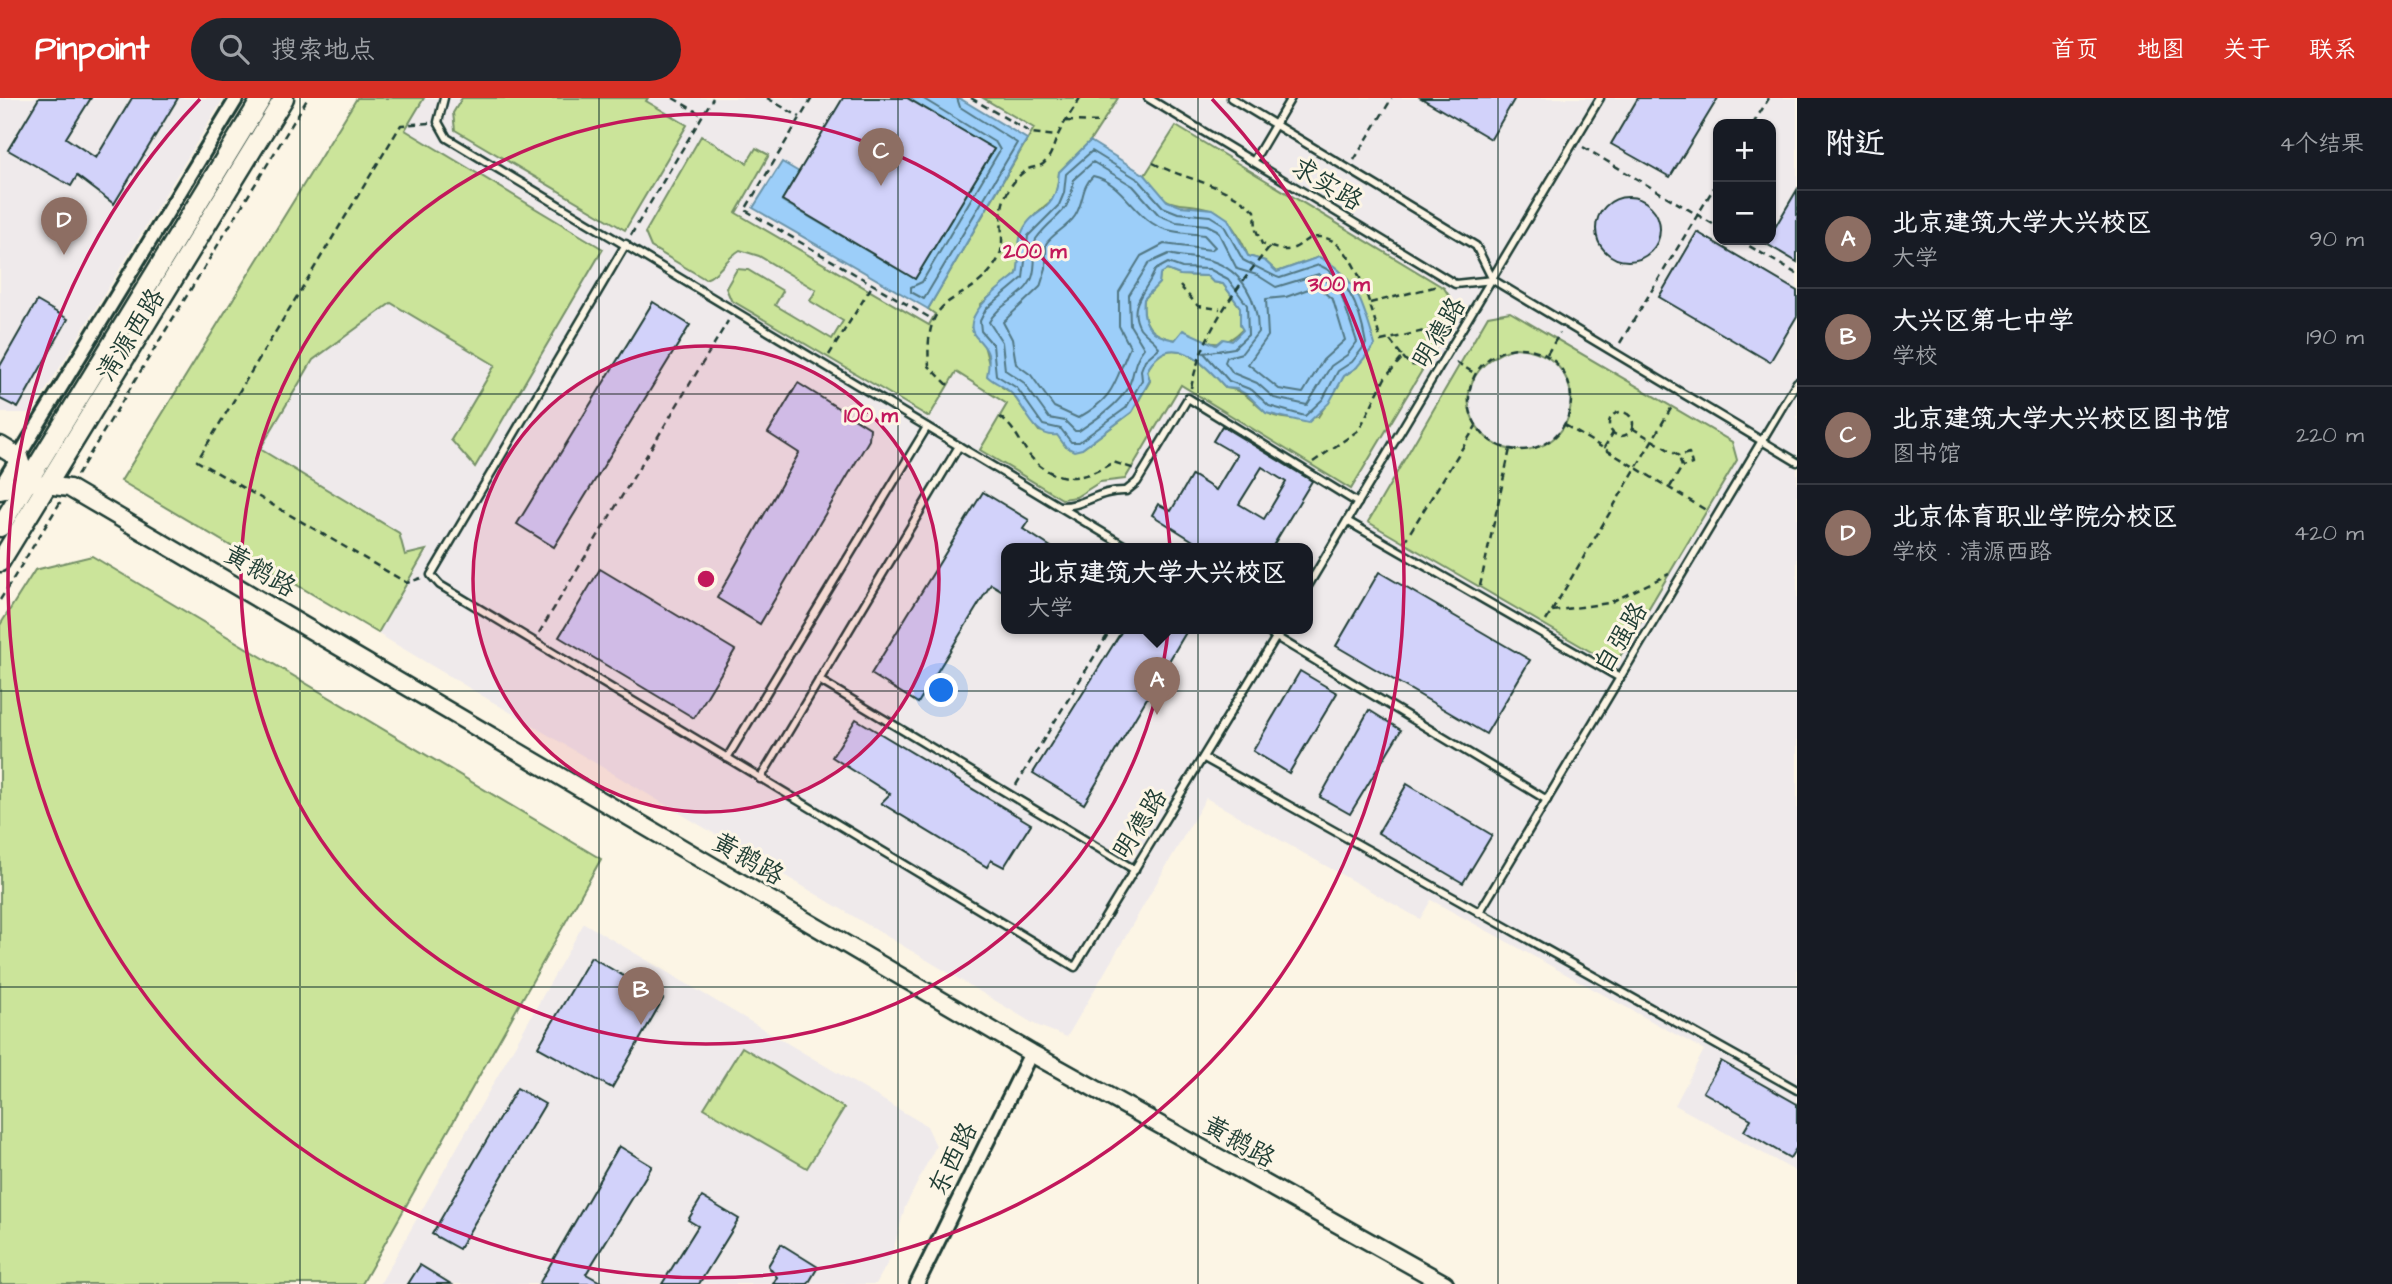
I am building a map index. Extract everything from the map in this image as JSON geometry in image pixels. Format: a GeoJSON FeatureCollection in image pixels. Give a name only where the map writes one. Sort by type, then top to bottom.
{"type":"FeatureCollection","features":[{"type":"Feature","properties":{"kind":"main road","name":"清源西路"},"geometry":{"type":"LineString","coordinates":[[0,527],[262,98]]}},
{"type":"Feature","properties":{"kind":"main road","name":"清源西路"},"geometry":{"type":"LineString","coordinates":[[0,562],[284,98]]}},
{"type":"Feature","properties":{"kind":"main road"},"geometry":{"type":"LineString","coordinates":[[0,446],[18,457],[27,484],[0,488]]}},
{"type":"Feature","properties":{"kind":"street","name":"清源西路"},"geometry":{"type":"LineString","coordinates":[[0,488],[237,98]]}},
{"type":"Feature","properties":{"kind":"street","name":"黄鹅路"},"geometry":{"type":"LineString","coordinates":[[27,484],[50,484],[69,488],[1031,1054],[1445,1284]]}},
{"type":"Feature","properties":{"kind":"street","name":"东西路"},"geometry":{"type":"LineString","coordinates":[[918,1284],[1031,1054]]}},
{"type":"Feature","properties":{"kind":"lane"},"geometry":{"type":"LineString","coordinates":[[444,98],[438,122],[447,138],[1120,543]]}},
{"type":"Feature","properties":{"kind":"lane","name":"求实路"},"geometry":{"type":"LineString","coordinates":[[1148,98],[1455,284],[1493,280],[1476,246],[1231,98]]}},
{"type":"Feature","properties":{"kind":"lane"},"geometry":{"type":"LineString","coordinates":[[1253,162],[1291,98]]}},
{"type":"Feature","properties":{"kind":"lane","name":"明德路"},"geometry":{"type":"LineString","coordinates":[[1313,576],[1600,98]]}},
{"type":"Feature","properties":{"kind":"lane"},"geometry":{"type":"LineString","coordinates":[[626,244],[431,575],[440,585],[760,779],[959,446]]}},
{"type":"Feature","properties":{"kind":"lane"},"geometry":{"type":"LineString","coordinates":[[1493,280],[1797,462]]}},
{"type":"Feature","properties":{"kind":"lane","name":"自强路"},"geometry":{"type":"LineString","coordinates":[[1479,913],[1797,382]]}},
{"type":"Feature","properties":{"kind":"lane"},"geometry":{"type":"LineString","coordinates":[[1058,506],[1071,506],[1106,490],[1126,491],[1143,472],[1188,398],[1358,503]]}},
{"type":"Feature","properties":{"kind":"lane"},"geometry":{"type":"LineString","coordinates":[[727,758],[927,427]]}},
{"type":"Feature","properties":{"kind":"lane"},"geometry":{"type":"LineString","coordinates":[[1347,521],[1620,678]]}},
{"type":"Feature","properties":{"kind":"lane"},"geometry":{"type":"LineString","coordinates":[[1271,634],[1547,800]]}},
{"type":"Feature","properties":{"kind":"lane","name":"明德路"},"geometry":{"type":"LineString","coordinates":[[760,779],[1075,967],[1278,634]]}},
{"type":"Feature","properties":{"kind":"lane"},"geometry":{"type":"LineString","coordinates":[[819,680],[1135,870]]}},
{"type":"Feature","properties":{"kind":"lane"},"geometry":{"type":"LineString","coordinates":[[1204,758],[1797,1090]]}},
{"type":"Feature","properties":{"kind":"path","name":"清源西路"},"geometry":{"type":"LineString","coordinates":[[0,600],[308,98]]}},
{"type":"Feature","properties":{"kind":"path"},"geometry":{"type":"LineString","coordinates":[[673,98],[702,116]]}},
{"type":"Feature","properties":{"kind":"path"},"geometry":{"type":"LineString","coordinates":[[626,244],[713,98]]}},
{"type":"Feature","properties":{"kind":"path"},"geometry":{"type":"LineString","coordinates":[[767,98],[800,117]]}},
{"type":"Feature","properties":{"kind":"path"},"geometry":{"type":"LineString","coordinates":[[812,98],[745,210],[932,319]]}},
{"type":"Feature","properties":{"kind":"path"},"geometry":{"type":"LineString","coordinates":[[971,98],[1031,133],[1057,136]]}},
{"type":"Feature","properties":{"kind":"path"},"geometry":{"type":"LineString","coordinates":[[948,385],[929,366],[927,348],[932,319],[947,302],[991,271],[1000,257],[1000,209],[1007,192],[1027,170],[1041,165],[1052,153],[1057,136],[1080,98]]}},
{"type":"Feature","properties":{"kind":"path"},"geometry":{"type":"LineString","coordinates":[[1349,169],[1392,98]]}},
{"type":"Feature","properties":{"kind":"path"},"geometry":{"type":"LineString","coordinates":[[1756,119],[1769,98]]}},
{"type":"Feature","properties":{"kind":"path"},"geometry":{"type":"LineString","coordinates":[[1066,121],[1103,122]]}},
{"type":"Feature","properties":{"kind":"path"},"geometry":{"type":"LineString","coordinates":[[431,575],[407,583],[197,461],[401,125],[438,122]]}},
{"type":"Feature","properties":{"kind":"path"},"geometry":{"type":"LineString","coordinates":[[1574,142],[1713,224]]}},
{"type":"Feature","properties":{"kind":"path"},"geometry":{"type":"LineString","coordinates":[[1153,163],[1178,176],[1192,177],[1242,199],[1255,211],[1256,230],[1262,244],[1293,249],[1305,239],[1319,237],[1336,241],[1348,256],[1370,303],[1381,341],[1450,325]]}},
{"type":"Feature","properties":{"kind":"path"},"geometry":{"type":"LineString","coordinates":[[1614,353],[1717,182]]}},
{"type":"Feature","properties":{"kind":"path"},"geometry":{"type":"LineString","coordinates":[[1748,245],[1797,274]]}},
{"type":"Feature","properties":{"kind":"path"},"geometry":{"type":"LineString","coordinates":[[1188,398],[1195,366],[1220,309],[1270,246]]}},
{"type":"Feature","properties":{"kind":"path"},"geometry":{"type":"LineString","coordinates":[[1370,303],[1440,285]]}},
{"type":"Feature","properties":{"kind":"path"},"geometry":{"type":"LineString","coordinates":[[824,364],[872,286]]}},
{"type":"Feature","properties":{"kind":"path"},"geometry":{"type":"LineString","coordinates":[[1180,286],[1198,306],[1220,309]]}},
{"type":"Feature","properties":{"kind":"path"},"geometry":{"type":"LineString","coordinates":[[534,642],[734,310]]}},
{"type":"Feature","properties":{"kind":"path"},"geometry":{"type":"LineString","coordinates":[[1547,355],[1566,324]]}},
{"type":"Feature","properties":{"kind":"path"},"geometry":{"type":"LineString","coordinates":[[1389,340],[1410,365],[1425,366]]}},
{"type":"Feature","properties":{"kind":"path"},"geometry":{"type":"LineString","coordinates":[[1515,348],[1532,349],[1547,355],[1559,365],[1568,378],[1571,410],[1565,425],[1541,446],[1526,450],[1496,445],[1476,426],[1469,400],[1475,374],[1486,361],[1500,352],[1515,348]]}},
{"type":"Feature","properties":{"kind":"path"},"geometry":{"type":"LineString","coordinates":[[1447,356],[1475,374]]}},
{"type":"Feature","properties":{"kind":"path"},"geometry":{"type":"LineString","coordinates":[[1305,470],[1320,454],[1340,445],[1359,430],[1385,378],[1403,357]]}},
{"type":"Feature","properties":{"kind":"path"},"geometry":{"type":"LineString","coordinates":[[1539,632],[1672,405]]}},
{"type":"Feature","properties":{"kind":"path"},"geometry":{"type":"LineString","coordinates":[[1604,448],[1613,433],[1611,418],[1620,413],[1630,417],[1632,428],[1679,456],[1682,467]]}},
{"type":"Feature","properties":{"kind":"path"},"geometry":{"type":"LineString","coordinates":[[1000,417],[1015,428],[1032,457],[1049,474],[1068,478],[1096,474],[1113,462],[1143,472]]}},
{"type":"Feature","properties":{"kind":"path"},"geometry":{"type":"LineString","coordinates":[[1565,425],[1717,517]]}},
{"type":"Feature","properties":{"kind":"path"},"geometry":{"type":"LineString","coordinates":[[1399,551],[1476,426]]}},
{"type":"Feature","properties":{"kind":"path"},"geometry":{"type":"LineString","coordinates":[[1613,433],[1624,436],[1632,428]]}},
{"type":"Feature","properties":{"kind":"path"},"geometry":{"type":"LineString","coordinates":[[1478,596],[1510,449]]}},
{"type":"Feature","properties":{"kind":"path"},"geometry":{"type":"LineString","coordinates":[[1669,488],[1682,467],[1692,464],[1689,453],[1679,456]]}},
{"type":"Feature","properties":{"kind":"path"},"geometry":{"type":"LineString","coordinates":[[1552,611],[1609,603],[1688,565]]}},
{"type":"Feature","properties":{"kind":"path"},"geometry":{"type":"LineString","coordinates":[[1010,795],[1108,634]]}},
{"type":"Feature","properties":{"kind":"shaded area"},"geometry":{"type":"Polygon","coordinates":[[[0,98],[224,98],[32,413],[0,413],[0,98]]]}},
{"type":"Feature","properties":{"kind":"shaded area"},"geometry":{"type":"Polygon","coordinates":[[[357,98],[1797,98],[1797,1172],[1675,1105],[1704,1050],[1431,900],[1420,919],[1206,798],[1067,1037],[1036,1025],[121,481],[357,98]]]}},
{"type":"Feature","properties":{"kind":"shaded area"},"geometry":{"type":"Polygon","coordinates":[[[584,923],[927,1126],[936,1146],[905,1207],[892,1255],[876,1284],[380,1284],[584,923]]]}},
{"type":"Feature","properties":{"kind":"green space"},"geometry":{"type":"Polygon","coordinates":[[[357,98],[424,98],[405,130],[603,249],[475,467],[451,440],[495,365],[391,303],[313,360],[260,449],[399,533],[405,555],[426,550],[378,633],[121,481],[357,98]]]}},
{"type":"Feature","properties":{"kind":"green space"},"geometry":{"type":"Polygon","coordinates":[[[462,98],[648,98],[646,101],[687,125],[625,230],[455,130],[453,113],[462,98]]]}},
{"type":"Feature","properties":{"kind":"green space"},"geometry":{"type":"Polygon","coordinates":[[[983,98],[1118,98],[1090,141],[1059,172],[1053,198],[1026,227],[1021,240],[1017,274],[980,305],[983,341],[989,364],[1002,387],[1012,393],[1039,431],[1057,434],[1066,447],[1082,449],[1132,412],[1150,381],[1147,371],[1156,358],[1167,351],[1188,354],[1208,369],[1226,388],[1242,393],[1269,414],[1290,419],[1318,417],[1344,376],[1357,367],[1319,257],[1277,272],[1265,261],[1248,256],[1233,228],[1223,216],[1210,209],[1174,203],[1160,195],[1153,187],[1145,175],[1176,126],[1444,288],[1453,302],[1454,317],[1351,489],[1181,385],[1125,479],[1100,482],[1076,497],[1062,499],[980,450],[1007,404],[956,372],[929,417],[731,300],[726,288],[737,269],[748,270],[783,291],[775,305],[832,339],[843,321],[810,301],[816,290],[759,256],[740,250],[715,274],[705,279],[651,247],[645,233],[701,136],[747,163],[756,148],[769,155],[736,213],[929,325],[935,314],[928,309],[1034,128],[983,98]]]}},
{"type":"Feature","properties":{"kind":"green space"},"geometry":{"type":"Polygon","coordinates":[[[1167,270],[1180,275],[1207,276],[1213,282],[1223,284],[1240,307],[1240,325],[1243,329],[1221,343],[1208,342],[1183,331],[1175,340],[1154,332],[1146,322],[1144,299],[1159,283],[1160,274],[1167,270]]]}},
{"type":"Feature","properties":{"kind":"green space"},"geometry":{"type":"Polygon","coordinates":[[[1510,312],[1732,442],[1737,460],[1619,658],[1605,660],[1368,522],[1488,316],[1510,312]],[[1515,348],[1501,353],[1480,370],[1473,381],[1469,406],[1473,420],[1485,436],[1501,447],[1515,450],[1539,447],[1556,436],[1567,421],[1571,402],[1568,383],[1558,366],[1540,354],[1515,348]]]}},
{"type":"Feature","properties":{"kind":"green space"},"geometry":{"type":"Polygon","coordinates":[[[92,556],[601,859],[362,1284],[0,1284],[0,625],[35,570],[92,556]]]}},
{"type":"Feature","properties":{"kind":"green space"},"geometry":{"type":"Polygon","coordinates":[[[742,1047],[844,1108],[807,1168],[704,1108],[742,1047]]]}},
{"type":"Feature","properties":{"kind":"water"},"geometry":{"type":"Polygon","coordinates":[[[908,98],[959,98],[1027,139],[928,309],[753,208],[782,162],[799,172],[782,201],[915,279],[994,149],[908,98]]]}},
{"type":"Feature","properties":{"kind":"water"},"geometry":{"type":"Polygon","coordinates":[[[1090,141],[1145,175],[1167,201],[1180,206],[1213,209],[1228,219],[1248,256],[1265,261],[1277,272],[1319,257],[1332,264],[1351,283],[1357,294],[1375,345],[1357,367],[1344,376],[1329,403],[1308,423],[1266,413],[1249,396],[1237,389],[1226,388],[1208,369],[1188,354],[1167,351],[1156,358],[1147,371],[1150,380],[1132,412],[1082,449],[1074,451],[1066,447],[1057,435],[1041,432],[1016,398],[987,376],[988,354],[972,329],[977,311],[984,302],[1017,274],[1021,235],[1031,219],[1049,204],[1057,187],[1059,172],[1090,141]],[[1167,270],[1160,274],[1159,283],[1144,299],[1144,315],[1149,327],[1160,335],[1175,340],[1183,330],[1216,345],[1223,339],[1232,341],[1243,330],[1240,325],[1240,307],[1223,284],[1213,282],[1207,276],[1180,275],[1167,270]]]}},
{"type":"Feature","properties":{"kind":"building"},"geometry":{"type":"Polygon","coordinates":[[[39,98],[91,98],[66,138],[96,158],[132,98],[178,98],[114,204],[77,176],[71,186],[8,150],[39,98]]]}},
{"type":"Feature","properties":{"kind":"building"},"geometry":{"type":"Polygon","coordinates":[[[843,98],[907,98],[994,149],[915,279],[782,200],[843,98]]]}},
{"type":"Feature","properties":{"kind":"building"},"geometry":{"type":"Polygon","coordinates":[[[1421,98],[1515,98],[1491,139],[1421,98]]]}},
{"type":"Feature","properties":{"kind":"building"},"geometry":{"type":"Polygon","coordinates":[[[1638,98],[1718,98],[1670,177],[1611,144],[1638,98]]]}},
{"type":"Feature","properties":{"kind":"building"},"geometry":{"type":"Polygon","coordinates":[[[1797,190],[1797,262],[1768,245],[1776,245],[1776,226],[1797,190]]]}},
{"type":"Feature","properties":{"kind":"building"},"geometry":{"type":"Polygon","coordinates":[[[1628,197],[1646,203],[1654,211],[1660,229],[1654,247],[1646,255],[1628,261],[1610,255],[1602,247],[1596,229],[1602,211],[1610,203],[1628,197]]]}},
{"type":"Feature","properties":{"kind":"building"},"geometry":{"type":"Polygon","coordinates":[[[1697,232],[1713,241],[1713,245],[1719,245],[1797,291],[1797,316],[1770,362],[1659,297],[1697,232]]]}},
{"type":"Feature","properties":{"kind":"building"},"geometry":{"type":"Polygon","coordinates":[[[37,301],[68,319],[18,408],[0,399],[0,366],[37,301]]]}},
{"type":"Feature","properties":{"kind":"building"},"geometry":{"type":"Polygon","coordinates":[[[653,302],[690,325],[554,547],[517,524],[653,302]]]}},
{"type":"Feature","properties":{"kind":"building"},"geometry":{"type":"Polygon","coordinates":[[[798,383],[870,428],[869,440],[760,624],[717,598],[799,453],[768,433],[798,383]]]}},
{"type":"Feature","properties":{"kind":"building"},"geometry":{"type":"Polygon","coordinates":[[[1222,426],[1312,481],[1275,543],[1196,543],[1152,515],[1158,504],[1171,511],[1192,475],[1216,490],[1237,455],[1213,441],[1222,426]],[[1262,467],[1239,504],[1264,519],[1286,482],[1262,467]]]}},
{"type":"Feature","properties":{"kind":"building"},"geometry":{"type":"Polygon","coordinates":[[[983,492],[1029,520],[1023,529],[1045,543],[1001,543],[1001,590],[991,584],[918,703],[871,674],[983,492]]]}},
{"type":"Feature","properties":{"kind":"building"},"geometry":{"type":"Polygon","coordinates":[[[600,569],[735,650],[694,718],[559,637],[600,569]]]}},
{"type":"Feature","properties":{"kind":"building"},"geometry":{"type":"Polygon","coordinates":[[[1379,572],[1530,660],[1486,734],[1336,646],[1379,572]]]}},
{"type":"Feature","properties":{"kind":"building"},"geometry":{"type":"Polygon","coordinates":[[[1120,634],[1185,634],[1084,804],[1033,773],[1120,634]]]}},
{"type":"Feature","properties":{"kind":"building"},"geometry":{"type":"Polygon","coordinates":[[[1300,671],[1337,693],[1289,773],[1253,751],[1300,671]]]}},
{"type":"Feature","properties":{"kind":"building"},"geometry":{"type":"Polygon","coordinates":[[[1369,710],[1401,730],[1350,814],[1320,797],[1369,710]]]}},
{"type":"Feature","properties":{"kind":"building"},"geometry":{"type":"Polygon","coordinates":[[[856,719],[1031,824],[1004,867],[991,860],[987,867],[881,803],[890,794],[832,757],[856,719]]]}},
{"type":"Feature","properties":{"kind":"building"},"geometry":{"type":"Polygon","coordinates":[[[1407,784],[1492,835],[1463,883],[1378,833],[1407,784]]]}},
{"type":"Feature","properties":{"kind":"building"},"geometry":{"type":"Polygon","coordinates":[[[591,957],[663,999],[612,1088],[538,1047],[591,957]]]}},
{"type":"Feature","properties":{"kind":"building"},"geometry":{"type":"Polygon","coordinates":[[[1721,1061],[1797,1104],[1797,1147],[1790,1158],[1744,1131],[1751,1119],[1703,1092],[1721,1061]]]}},
{"type":"Feature","properties":{"kind":"building"},"geometry":{"type":"Polygon","coordinates":[[[517,1088],[545,1104],[459,1249],[432,1234],[517,1088]]]}},
{"type":"Feature","properties":{"kind":"building"},"geometry":{"type":"Polygon","coordinates":[[[619,1146],[652,1166],[586,1274],[604,1284],[539,1284],[619,1146]]]}},
{"type":"Feature","properties":{"kind":"building"},"geometry":{"type":"Polygon","coordinates":[[[702,1197],[739,1219],[699,1284],[662,1284],[698,1226],[688,1220],[702,1197]]]}},
{"type":"Feature","properties":{"kind":"building"},"geometry":{"type":"Polygon","coordinates":[[[781,1244],[818,1267],[808,1284],[773,1284],[777,1277],[768,1266],[781,1244]]]}},
{"type":"Feature","properties":{"kind":"building"},"geometry":{"type":"Polygon","coordinates":[[[420,1265],[451,1284],[408,1284],[420,1265]]]}},
{"type":"Feature","properties":{"kind":"place","name":"北京建筑大学大兴校区图书馆"},"geometry":{"type":"Point","coordinates":[881,186]}},
{"type":"Feature","properties":{"kind":"place","name":"北京体育职业学院分校区"},"geometry":{"type":"Point","coordinates":[64,255]}},
{"type":"Feature","properties":{"kind":"place","name":"北京建筑大学大兴校区"},"geometry":{"type":"Point","coordinates":[1157,715]}},
{"type":"Feature","properties":{"kind":"place","name":"大兴区第七中学"},"geometry":{"type":"Point","coordinates":[641,1025]}}]}
